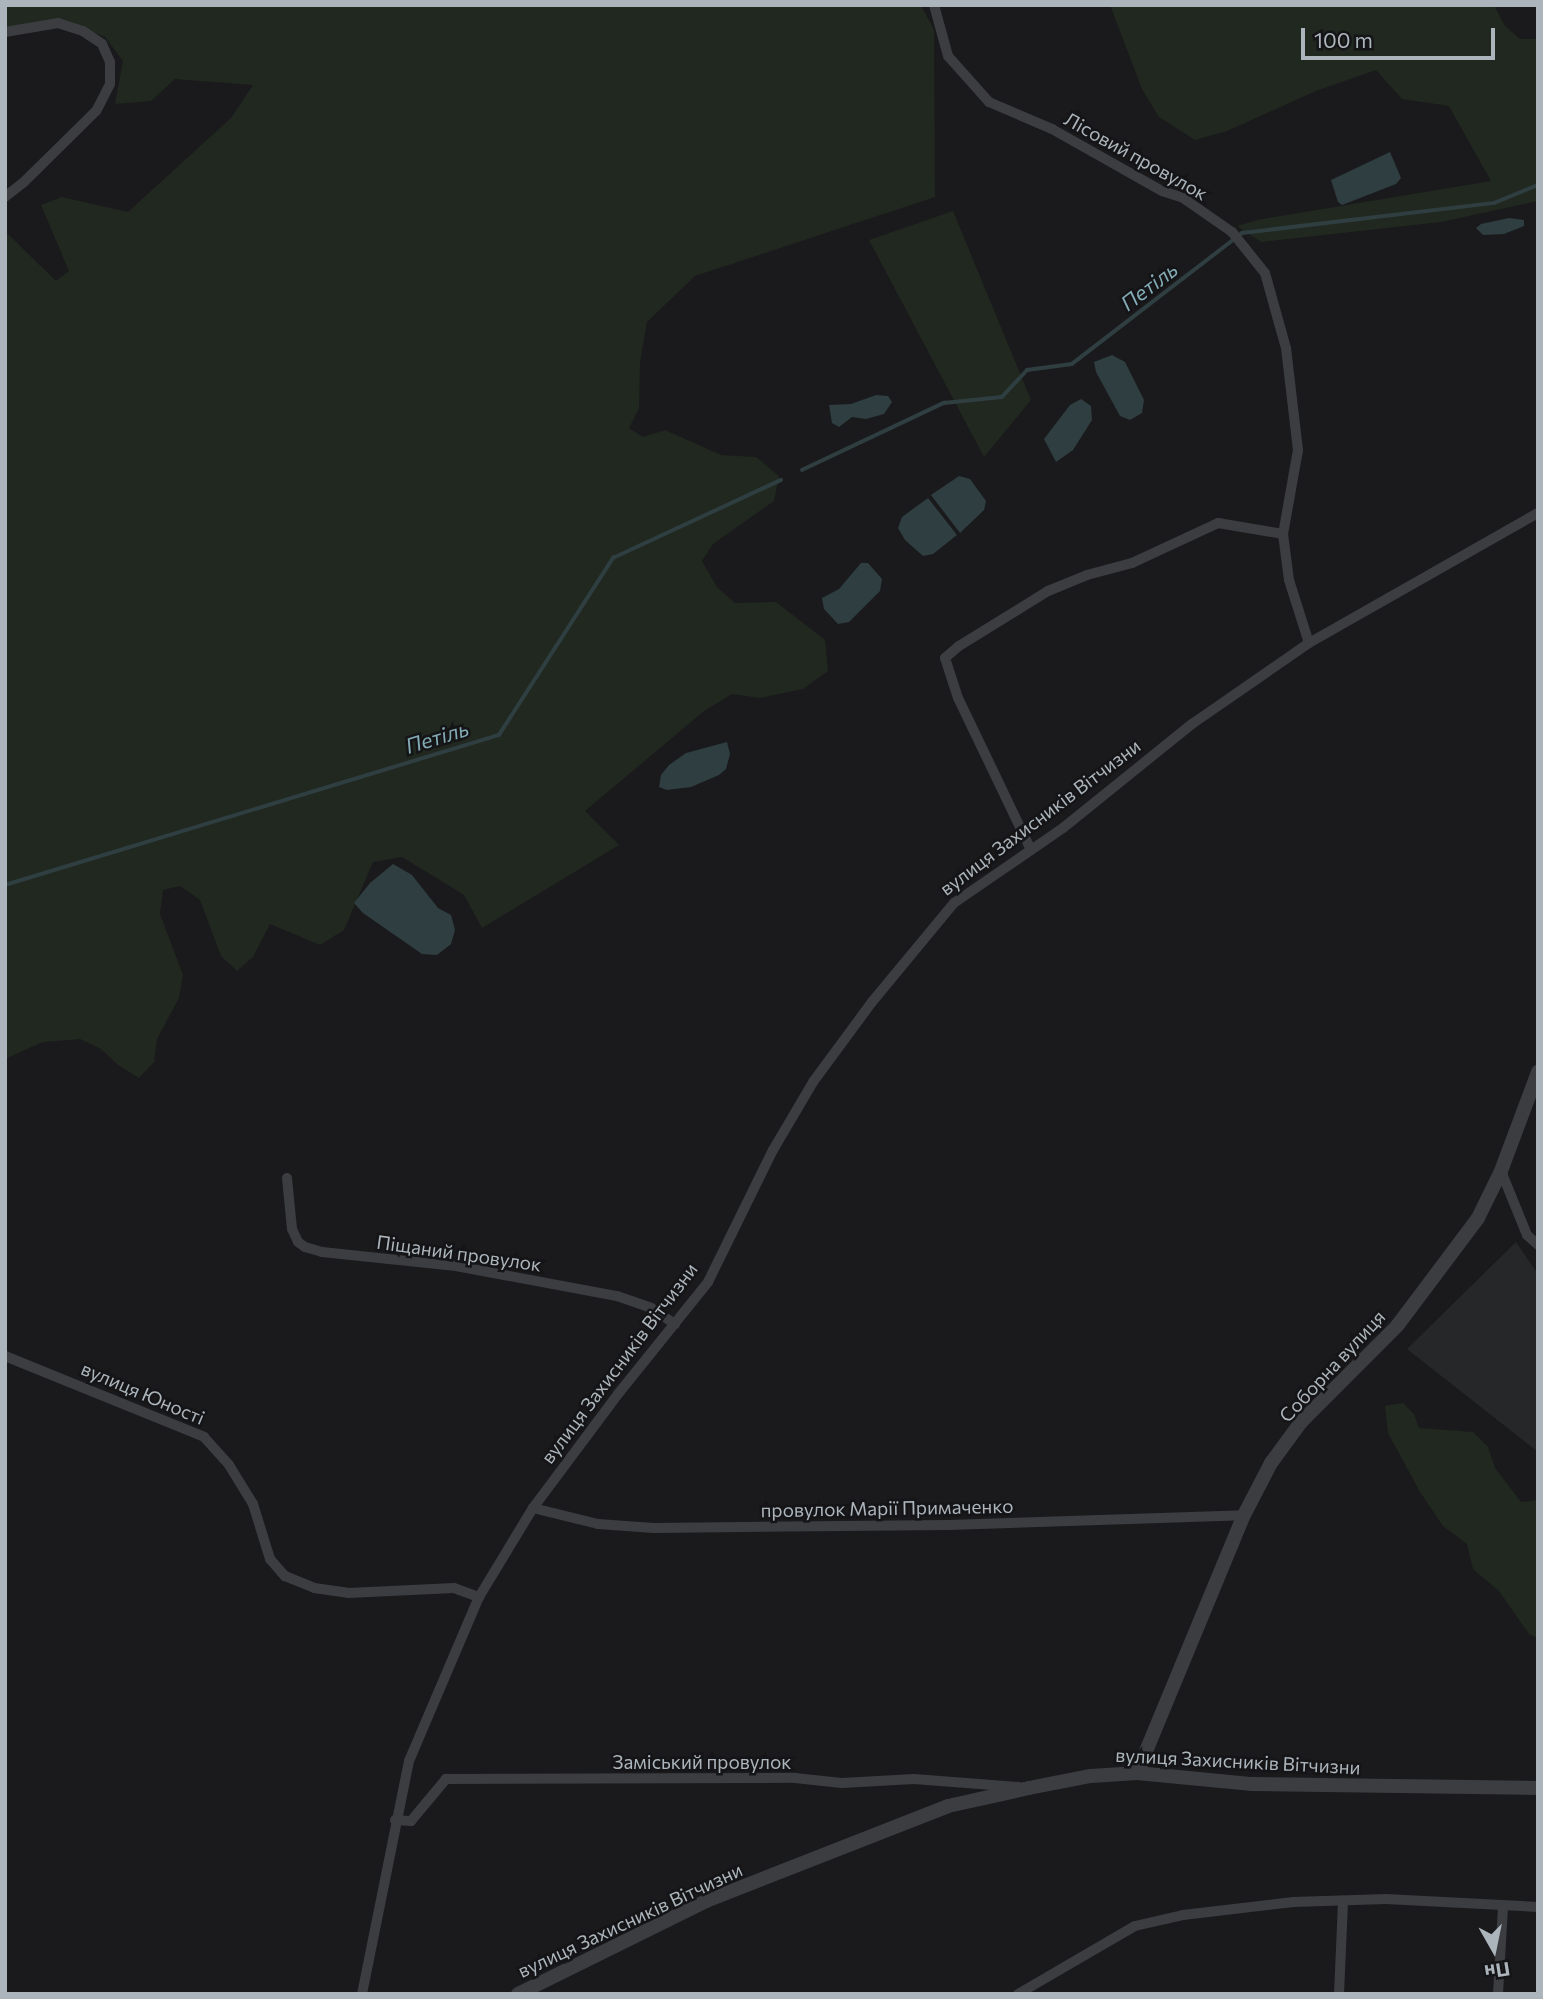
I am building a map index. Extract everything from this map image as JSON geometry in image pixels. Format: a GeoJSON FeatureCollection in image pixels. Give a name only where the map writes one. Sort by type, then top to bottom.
{"type":"FeatureCollection","features":[{"type":"Feature","properties":{"kind":"street","name":"Лісовий провулок"},"geometry":{"type":"LineString","coordinates":[[934,5],[948,56],[989,102],[1052,129],[1162,191],[1183,198],[1232,232],[1265,273],[1286,348],[1298,450],[1283,534],[1289,580],[1309,643]]}},
{"type":"Feature","properties":{"kind":"street"},"geometry":{"type":"LineString","coordinates":[[5,32],[58,23],[83,31],[102,44],[110,62],[110,83],[96,111],[24,182],[5,197]]}},
{"type":"Feature","properties":{"kind":"street","name":"вулиця Захисників Вітчизни"},"geometry":{"type":"LineString","coordinates":[[362,1994],[409,1761],[479,1597],[533,1508],[618,1394],[708,1282],[773,1150],[813,1082],[872,1002],[954,904],[1030,848],[1063,828],[1192,724],[1309,643],[1538,513]]}},
{"type":"Feature","properties":{"kind":"street"},"geometry":{"type":"LineString","coordinates":[[1030,848],[958,698],[945,659],[959,646],[1048,591],[1087,575],[1132,563],[1218,523],[1283,534]]}},
{"type":"Feature","properties":{"kind":"street","name":"Соборна вулиця"},"geometry":{"type":"LineString","coordinates":[[1138,1773],[1244,1515],[1271,1463],[1301,1422],[1397,1326],[1478,1218],[1501,1171],[1538,1072]]}},
{"type":"Feature","properties":{"kind":"street"},"geometry":{"type":"LineString","coordinates":[[1501,1171],[1527,1236],[1538,1245]]}},
{"type":"Feature","properties":{"kind":"street","name":"Піщаний провулок"},"geometry":{"type":"LineString","coordinates":[[287,1178],[292,1228],[298,1241],[305,1247],[322,1252],[456,1266],[617,1296],[651,1308],[676,1324]]}},
{"type":"Feature","properties":{"kind":"street","name":"вулиця Юності"},"geometry":{"type":"LineString","coordinates":[[5,1356],[204,1437],[229,1465],[253,1504],[270,1559],[285,1576],[314,1588],[348,1593],[454,1588],[479,1597]]}},
{"type":"Feature","properties":{"kind":"street","name":"провулок Марії Примаченко"},"geometry":{"type":"LineString","coordinates":[[533,1508],[598,1524],[654,1528],[948,1525],[1244,1515]]}},
{"type":"Feature","properties":{"kind":"street","name":"вулиця Захисників Вітчизни"},"geometry":{"type":"LineString","coordinates":[[518,1994],[706,1900],[948,1806],[1028,1788],[1091,1776],[1138,1773],[1252,1784],[1538,1788]]}},
{"type":"Feature","properties":{"kind":"street","name":"Заміський провулок"},"geometry":{"type":"LineString","coordinates":[[395,1820],[411,1821],[446,1779],[795,1778],[842,1783],[914,1779],[1028,1788]]}},
{"type":"Feature","properties":{"kind":"street"},"geometry":{"type":"LineString","coordinates":[[1018,1994],[1038,1989],[1135,1926],[1183,1915],[1293,1902],[1386,1899],[1538,1907]]}},
{"type":"Feature","properties":{"kind":"street"},"geometry":{"type":"LineString","coordinates":[[1339,1994],[1343,1901]]}},
{"type":"Feature","properties":{"kind":"street"},"geometry":{"type":"LineString","coordinates":[[1498,1994],[1503,1907]]}},
{"type":"Feature","properties":{"kind":"shaded area"},"geometry":{"type":"Polygon","coordinates":[[[5,5],[921,5],[934,30],[935,197],[695,276],[647,322],[640,362],[639,408],[629,428],[643,437],[665,430],[721,455],[756,457],[779,476],[774,501],[713,544],[702,561],[717,587],[735,603],[776,602],[825,640],[828,671],[803,689],[760,698],[732,694],[704,711],[585,811],[619,845],[482,928],[464,895],[402,857],[373,862],[344,930],[320,945],[270,924],[253,957],[237,971],[221,956],[200,900],[180,886],[163,890],[160,914],[183,975],[179,998],[157,1039],[154,1062],[139,1078],[118,1065],[101,1049],[80,1039],[43,1042],[5,1059],[5,231],[56,281],[69,271],[41,205],[62,197],[128,212],[231,118],[253,85],[175,79],[151,101],[115,104],[123,61],[105,37],[62,20],[5,30],[5,5]]]}},
{"type":"Feature","properties":{"kind":"shaded area"},"geometry":{"type":"Polygon","coordinates":[[[1110,5],[1494,5],[1505,26],[1520,39],[1538,39],[1538,201],[1441,222],[1261,242],[1237,226],[1257,220],[1491,181],[1449,106],[1402,99],[1376,70],[1316,91],[1227,131],[1195,140],[1159,117],[1142,89],[1110,5]]]}},
{"type":"Feature","properties":{"kind":"shaded area"},"geometry":{"type":"Polygon","coordinates":[[[1390,152],[1401,178],[1396,184],[1342,205],[1338,202],[1331,180],[1390,152]]]}},
{"type":"Feature","properties":{"kind":"shaded area"},"geometry":{"type":"Polygon","coordinates":[[[953,211],[1031,400],[984,457],[869,240],[953,211]]]}},
{"type":"Feature","properties":{"kind":"shaded area"},"geometry":{"type":"Polygon","coordinates":[[[1509,218],[1524,220],[1524,226],[1504,234],[1483,235],[1476,228],[1481,224],[1509,218]]]}},
{"type":"Feature","properties":{"kind":"shaded area"},"geometry":{"type":"Polygon","coordinates":[[[1112,355],[1125,362],[1144,400],[1142,413],[1130,420],[1120,416],[1096,372],[1094,362],[1112,355]]]}},
{"type":"Feature","properties":{"kind":"shaded area"},"geometry":{"type":"Polygon","coordinates":[[[876,395],[888,396],[892,402],[884,414],[866,419],[852,417],[839,427],[832,423],[829,405],[851,404],[876,395]]]}},
{"type":"Feature","properties":{"kind":"shaded area"},"geometry":{"type":"Polygon","coordinates":[[[1081,399],[1091,406],[1092,420],[1073,450],[1056,462],[1044,439],[1070,405],[1081,399]]]}},
{"type":"Feature","properties":{"kind":"shaded area"},"geometry":{"type":"Polygon","coordinates":[[[959,476],[970,479],[986,501],[984,510],[960,533],[931,495],[959,476]]]}},
{"type":"Feature","properties":{"kind":"shaded area"},"geometry":{"type":"Polygon","coordinates":[[[928,498],[957,535],[933,554],[923,556],[905,540],[898,528],[902,517],[928,498]]]}},
{"type":"Feature","properties":{"kind":"shaded area"},"geometry":{"type":"Polygon","coordinates":[[[861,563],[868,563],[882,579],[880,591],[849,622],[838,624],[824,609],[822,598],[839,589],[861,563]]]}},
{"type":"Feature","properties":{"kind":"shaded area"},"geometry":{"type":"Polygon","coordinates":[[[727,742],[730,754],[726,769],[719,775],[691,787],[667,790],[659,787],[661,775],[669,765],[686,753],[727,742]]]}},
{"type":"Feature","properties":{"kind":"shaded area"},"geometry":{"type":"Polygon","coordinates":[[[393,864],[412,875],[438,908],[451,915],[455,930],[451,944],[437,955],[422,954],[363,913],[354,903],[370,883],[393,864]]]}},
{"type":"Feature","properties":{"kind":"shaded area"},"geometry":{"type":"Polygon","coordinates":[[[1516,1242],[1538,1274],[1538,1452],[1407,1349],[1516,1242]]]}},
{"type":"Feature","properties":{"kind":"shaded area"},"geometry":{"type":"Polygon","coordinates":[[[1403,1403],[1414,1414],[1419,1428],[1473,1432],[1488,1447],[1495,1468],[1521,1502],[1538,1500],[1538,1638],[1529,1634],[1499,1591],[1473,1569],[1467,1544],[1443,1526],[1420,1492],[1388,1433],[1385,1406],[1403,1403]]]}},
{"type":"Feature","properties":{"kind":"waterway","name":"Петіль"},"geometry":{"type":"LineString","coordinates":[[802,470],[944,403],[1002,397],[1027,370],[1072,364],[1242,233],[1494,203],[1538,185]]}},
{"type":"Feature","properties":{"kind":"waterway","name":"Петіль"},"geometry":{"type":"LineString","coordinates":[[5,885],[499,735],[613,558],[781,480]]}}]}
